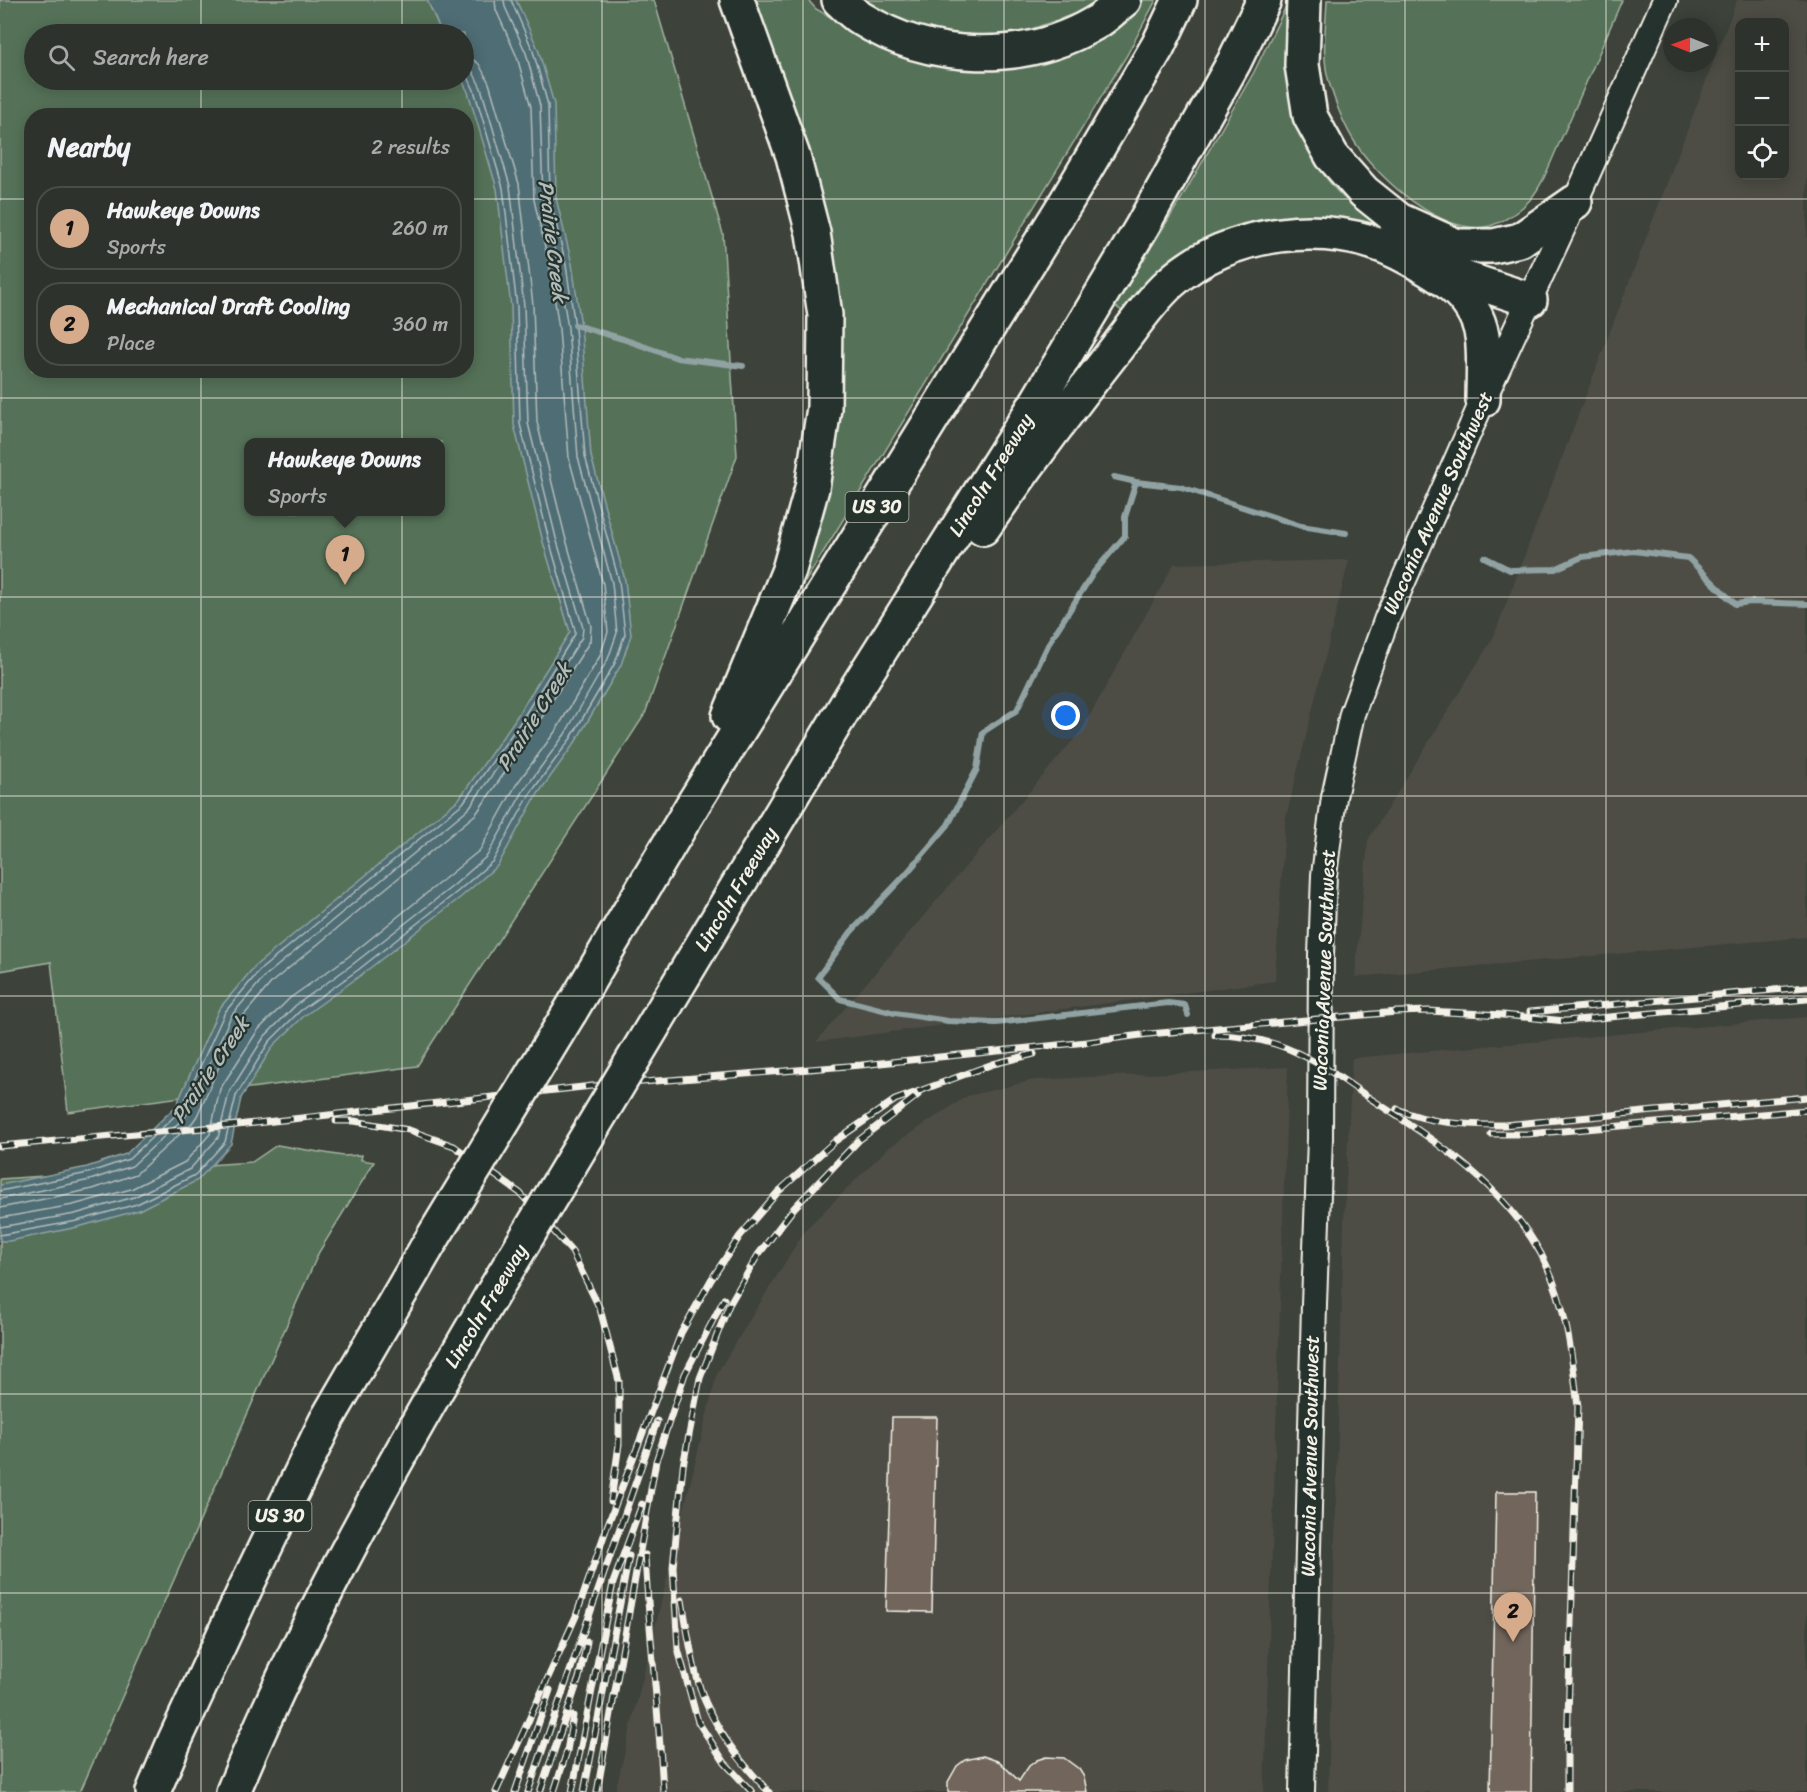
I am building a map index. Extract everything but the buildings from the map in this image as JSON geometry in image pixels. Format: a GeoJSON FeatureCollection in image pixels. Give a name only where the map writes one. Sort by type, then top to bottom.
{"type":"FeatureCollection","features":[{"type":"Feature","properties":{"kind":"highway"},"geometry":{"type":"LineString","coordinates":[[695,801],[789,570],[812,488],[824,408],[825,315],[813,233],[793,156],[737,0]]}},
{"type":"Feature","properties":{"kind":"highway"},"geometry":{"type":"LineString","coordinates":[[839,0],[859,18],[908,41],[954,52],[1008,52],[1053,42],[1096,23],[1124,0]]}},
{"type":"Feature","properties":{"kind":"highway","name":"US 30"},"geometry":{"type":"LineString","coordinates":[[153,1792],[244,1589],[326,1421],[426,1249],[695,801],[1065,202],[1158,46],[1180,0]]}},
{"type":"Feature","properties":{"kind":"highway","name":"Lincoln Freeway"},"geometry":{"type":"LineString","coordinates":[[233,1792],[312,1621],[404,1446],[490,1298],[851,697],[1034,407],[1134,240],[1234,63],[1264,0]]}},
{"type":"Feature","properties":{"kind":"highway"},"geometry":{"type":"LineString","coordinates":[[1304,0],[1302,65],[1310,116],[1332,156],[1364,192],[1399,220],[1456,246],[1535,291]]}},
{"type":"Feature","properties":{"kind":"highway"},"geometry":{"type":"LineString","coordinates":[[1456,246],[1493,246],[1520,240],[1575,202]]}},
{"type":"Feature","properties":{"kind":"highway"},"geometry":{"type":"LineString","coordinates":[[851,697],[889,661],[1056,426],[1170,283],[1205,258],[1226,248],[1266,236],[1292,233],[1319,234],[1380,244],[1417,262],[1455,287],[1477,319],[1482,337],[1483,400]]}},
{"type":"Feature","properties":{"kind":"highway"},"geometry":{"type":"LineString","coordinates":[[1417,262],[1535,291]]}},
{"type":"Feature","properties":{"kind":"street","name":"Waconia Avenue Southwest"},"geometry":{"type":"LineString","coordinates":[[1302,1792],[1320,1138],[1321,955],[1326,858],[1334,797],[1352,714],[1387,618],[1483,400],[1535,291],[1665,0]]}},
{"type":"Feature","properties":{"kind":"shaded area"},"geometry":{"type":"Polygon","coordinates":[[[1737,0],[1807,0],[1807,937],[1355,977],[1368,840],[1493,638],[1709,72],[1717,72],[1717,52],[1737,0]]]}},
{"type":"Feature","properties":{"kind":"shaded area"},"geometry":{"type":"Polygon","coordinates":[[[1349,560],[1285,822],[1275,981],[816,1042],[1081,731],[1174,564],[1349,560]]]}},
{"type":"Feature","properties":{"kind":"shaded area"},"geometry":{"type":"Polygon","coordinates":[[[1807,1017],[1807,1792],[1328,1792],[1344,1221],[1352,1058],[1807,1017]]]}},
{"type":"Feature","properties":{"kind":"shaded area"},"geometry":{"type":"Polygon","coordinates":[[[1288,1067],[1264,1792],[615,1792],[717,1373],[805,1230],[888,1148],[967,1096],[1034,1080],[1288,1067]]]}},
{"type":"Feature","properties":{"kind":"green space"},"geometry":{"type":"Polygon","coordinates":[[[0,0],[654,0],[723,234],[737,456],[645,714],[417,1066],[68,1112],[51,962],[0,971],[0,0]]]}},
{"type":"Feature","properties":{"kind":"green space"},"geometry":{"type":"Polygon","coordinates":[[[752,0],[808,0],[816,9],[903,58],[945,67],[982,67],[1120,24],[1144,0],[1156,0],[1127,55],[805,582],[802,580],[833,259],[797,116],[752,0]]]}},
{"type":"Feature","properties":{"kind":"green space"},"geometry":{"type":"Polygon","coordinates":[[[862,0],[1099,0],[1074,14],[1032,29],[1013,35],[990,37],[942,32],[913,26],[862,0]]]}},
{"type":"Feature","properties":{"kind":"green space"},"geometry":{"type":"Polygon","coordinates":[[[1289,0],[1285,38],[1287,78],[1295,115],[1309,151],[1342,196],[1386,230],[1182,254],[1148,282],[1122,311],[1115,306],[1181,199],[1254,72],[1289,0]]]}},
{"type":"Feature","properties":{"kind":"green space"},"geometry":{"type":"Polygon","coordinates":[[[1327,0],[1622,0],[1548,170],[1536,192],[1525,205],[1504,220],[1490,226],[1472,227],[1453,223],[1414,203],[1380,174],[1356,144],[1340,114],[1327,72],[1325,41],[1327,0]]]}},
{"type":"Feature","properties":{"kind":"green space"},"geometry":{"type":"Polygon","coordinates":[[[277,1145],[343,1156],[362,1155],[361,1160],[374,1162],[319,1252],[80,1792],[0,1792],[0,1179],[252,1162],[277,1145]]]}},
{"type":"Feature","properties":{"kind":"water","name":"Prairie Creek"},"geometry":{"type":"Polygon","coordinates":[[[427,0],[516,0],[538,49],[554,104],[556,198],[572,264],[581,326],[591,456],[625,580],[631,635],[621,665],[576,741],[535,798],[498,865],[361,975],[304,1016],[273,1046],[241,1098],[231,1144],[198,1180],[139,1210],[78,1227],[0,1241],[0,1185],[87,1167],[126,1154],[176,1106],[219,1009],[255,966],[459,799],[514,721],[570,632],[543,542],[514,425],[511,307],[497,189],[467,90],[474,90],[474,24],[438,24],[427,0]]]}},
{"type":"Feature","properties":{"kind":"waterway"},"geometry":{"type":"LineString","coordinates":[[575,325],[677,358],[743,366]]}},
{"type":"Feature","properties":{"kind":"waterway"},"geometry":{"type":"LineString","coordinates":[[1114,477],[1181,487],[1301,526],[1346,533]]}},
{"type":"Feature","properties":{"kind":"waterway"},"geometry":{"type":"LineString","coordinates":[[1136,482],[1125,517],[1125,536],[1094,572],[1050,641],[1017,710],[983,732],[977,769],[948,825],[851,932],[818,977],[840,999],[895,1013],[948,1021],[996,1023],[1168,1003],[1185,1005],[1188,1015]]}},
{"type":"Feature","properties":{"kind":"waterway"},"geometry":{"type":"LineString","coordinates":[[1484,557],[1510,570],[1555,569],[1582,557],[1634,551],[1688,558],[1735,604],[1751,602],[1807,604]]}},
{"type":"Feature","properties":{"kind":"railway"},"geometry":{"type":"LineString","coordinates":[[1530,1012],[1807,987]]}},
{"type":"Feature","properties":{"kind":"railway"},"geometry":{"type":"LineString","coordinates":[[0,1146],[237,1125],[592,1086],[861,1065],[1149,1034],[1397,1012],[1428,1011],[1503,1015],[1565,1021],[1807,999]]}},
{"type":"Feature","properties":{"kind":"railway"},"geometry":{"type":"LineString","coordinates":[[1215,1035],[1263,1041],[1302,1055],[1336,1075],[1417,1130],[1487,1184],[1525,1229],[1550,1272],[1567,1328],[1578,1407],[1567,1792]]}},
{"type":"Feature","properties":{"kind":"railway"},"geometry":{"type":"LineString","coordinates":[[496,1792],[576,1616],[608,1524],[681,1333],[711,1280],[740,1236],[778,1192],[835,1141],[895,1100],[993,1064],[1034,1054]]}},
{"type":"Feature","properties":{"kind":"railway"},"geometry":{"type":"LineString","coordinates":[[752,1792],[725,1763],[698,1722],[678,1649],[673,1567],[683,1466],[700,1378],[729,1305],[758,1255],[794,1208],[859,1140],[918,1095]]}},
{"type":"Feature","properties":{"kind":"railway"},"geometry":{"type":"LineString","coordinates":[[1397,1109],[1436,1121],[1504,1125],[1807,1097]]}},
{"type":"Feature","properties":{"kind":"railway"},"geometry":{"type":"LineString","coordinates":[[1491,1134],[1527,1134],[1807,1110]]}},
{"type":"Feature","properties":{"kind":"railway"},"geometry":{"type":"LineString","coordinates":[[336,1121],[354,1121],[409,1130],[454,1146],[520,1193],[572,1252],[600,1309],[619,1381],[619,1444],[611,1501]]}},
{"type":"Feature","properties":{"kind":"railway"},"geometry":{"type":"LineString","coordinates":[[597,1792],[656,1461],[685,1374],[724,1299]]}},
{"type":"Feature","properties":{"kind":"railway"},"geometry":{"type":"LineString","coordinates":[[528,1792],[657,1421]]}},
{"type":"Feature","properties":{"kind":"railway"},"geometry":{"type":"LineString","coordinates":[[572,1792],[613,1583],[642,1504]]}},
{"type":"Feature","properties":{"kind":"railway"},"geometry":{"type":"LineString","coordinates":[[645,1555],[663,1792]]}},
{"type":"Feature","properties":{"kind":"railway"},"geometry":{"type":"LineString","coordinates":[[584,1792],[629,1556]]}},
{"type":"Feature","properties":{"kind":"railway"},"geometry":{"type":"LineString","coordinates":[[682,1600],[696,1674],[715,1723],[735,1752],[769,1792]]}},
{"type":"Feature","properties":{"kind":"railway"},"geometry":{"type":"LineString","coordinates":[[540,1792],[579,1678],[587,1642]]}},
{"type":"Feature","properties":{"kind":"railway"},"geometry":{"type":"LineString","coordinates":[[515,1792],[550,1690]]}},
{"type":"Feature","properties":{"kind":"railway"},"geometry":{"type":"LineString","coordinates":[[554,1792],[567,1751],[573,1716]]}},
{"type":"Feature","properties":{"kind":"place","name":"Hawkeye Downs"},"geometry":{"type":"Point","coordinates":[345,585]}},
{"type":"Feature","properties":{"kind":"place","name":"Mechanical Draft Cooling"},"geometry":{"type":"Point","coordinates":[1513,1642]}}]}
